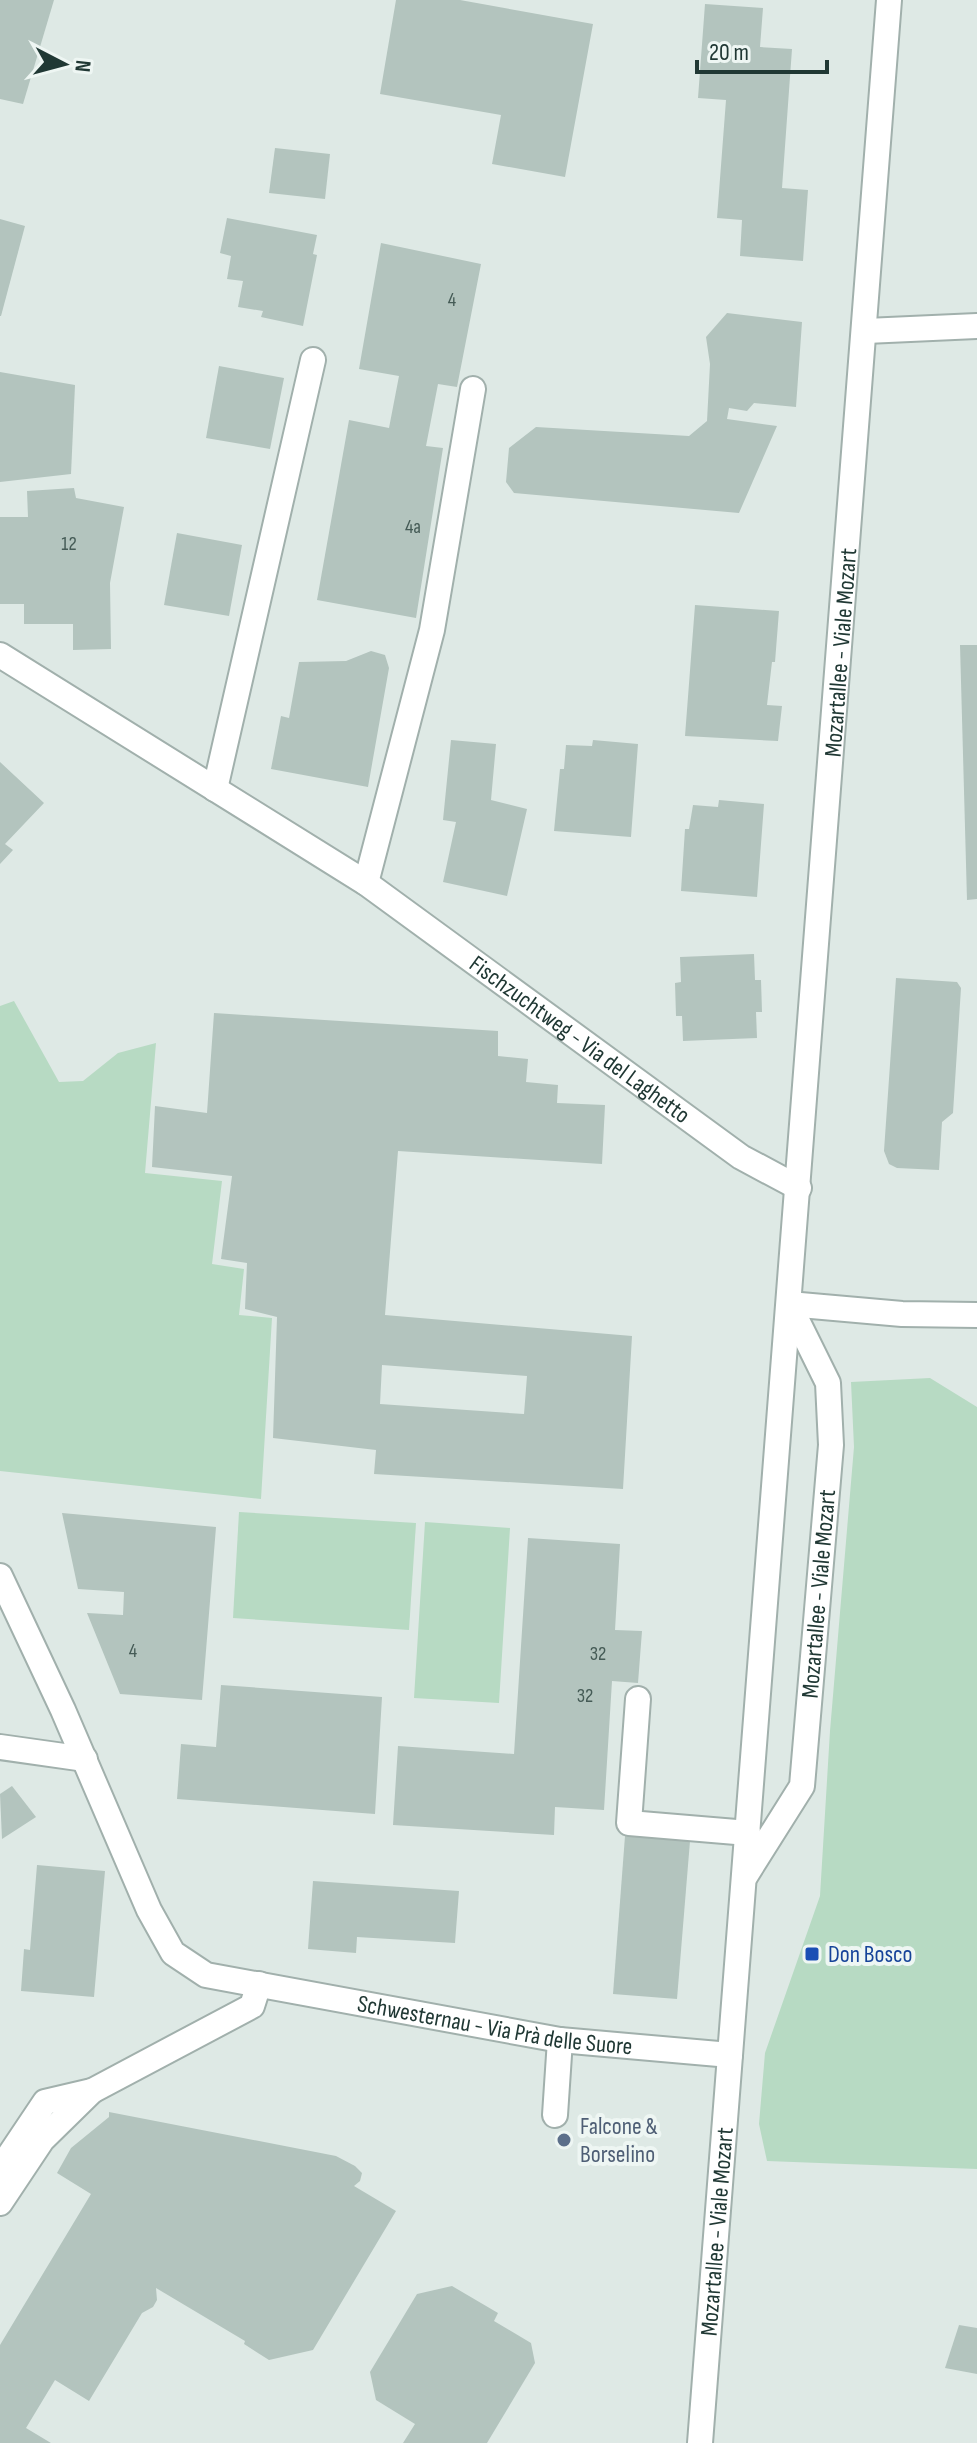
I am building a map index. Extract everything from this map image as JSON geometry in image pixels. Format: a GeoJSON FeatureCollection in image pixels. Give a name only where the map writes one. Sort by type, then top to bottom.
{"type":"FeatureCollection","features":[{"type":"Feature","properties":{"kind":"street","name":"Mozartallee - Viale Mozart"},"geometry":{"type":"LineString","coordinates":[[700,2443],[866,331],[889,0]]}},
{"type":"Feature","properties":{"kind":"street"},"geometry":{"type":"LineString","coordinates":[[866,331],[977,326]]}},
{"type":"Feature","properties":{"kind":"street"},"geometry":{"type":"LineString","coordinates":[[215,789],[313,360]]}},
{"type":"Feature","properties":{"kind":"street"},"geometry":{"type":"LineString","coordinates":[[366,883],[432,630],[473,389]]}},
{"type":"Feature","properties":{"kind":"street","name":"Fischzuchtweg - Via del Laghetto"},"geometry":{"type":"LineString","coordinates":[[0,655],[366,883],[741,1157],[799,1188]]}},
{"type":"Feature","properties":{"kind":"street","name":"Mozartallee - Viale Mozart"},"geometry":{"type":"LineString","coordinates":[[745,1877],[802,1786],[831,1445],[828,1383],[789,1304]]}},
{"type":"Feature","properties":{"kind":"street"},"geometry":{"type":"LineString","coordinates":[[789,1304],[902,1314],[977,1315]]}},
{"type":"Feature","properties":{"kind":"street","name":"Schwesternau - Via Prà delle Suore"},"geometry":{"type":"LineString","coordinates":[[0,1576],[85,1759],[149,1910],[173,1953],[206,1975],[560,2040],[730,2055]]}},
{"type":"Feature","properties":{"kind":"street"},"geometry":{"type":"LineString","coordinates":[[638,1699],[629,1823],[748,1833]]}},
{"type":"Feature","properties":{"kind":"street"},"geometry":{"type":"LineString","coordinates":[[0,1747],[85,1759]]}},
{"type":"Feature","properties":{"kind":"street"},"geometry":{"type":"LineString","coordinates":[[0,2169],[45,2102],[92,2091],[252,2006],[259,1984]]}},
{"type":"Feature","properties":{"kind":"street"},"geometry":{"type":"LineString","coordinates":[[555,2115],[560,2040]]}},
{"type":"Feature","properties":{"kind":"street"},"geometry":{"type":"LineString","coordinates":[[0,2203],[42,2140],[92,2091]]}},
{"type":"Feature","properties":{"kind":"green space"},"geometry":{"type":"Polygon","coordinates":[[[14,1001],[59,1082],[83,1081],[118,1053],[156,1043],[145,1173],[222,1181],[212,1264],[244,1269],[239,1315],[272,1318],[261,1499],[0,1471],[0,1006],[14,1001]]]}},
{"type":"Feature","properties":{"kind":"green space"},"geometry":{"type":"Polygon","coordinates":[[[930,1378],[977,1407],[977,2169],[767,2161],[759,2124],[765,2053],[820,1896],[830,1731],[854,1447],[851,1382],[930,1378]]]}},
{"type":"Feature","properties":{"kind":"green space"},"geometry":{"type":"Polygon","coordinates":[[[239,1512],[416,1523],[409,1630],[233,1618],[239,1512]]]}},
{"type":"Feature","properties":{"kind":"green space"},"geometry":{"type":"Polygon","coordinates":[[[425,1522],[510,1528],[499,1703],[414,1698],[425,1522]]]}},
{"type":"Feature","properties":{"kind":"building"},"geometry":{"type":"Polygon","coordinates":[[[0,0],[54,0],[23,104],[0,99],[0,0]]]}},
{"type":"Feature","properties":{"kind":"building"},"geometry":{"type":"Polygon","coordinates":[[[396,0],[460,0],[593,24],[565,177],[492,164],[501,115],[380,94],[396,0]]]}},
{"type":"Feature","properties":{"kind":"building"},"geometry":{"type":"Polygon","coordinates":[[[705,4],[763,8],[760,47],[792,49],[782,188],[808,190],[803,261],[740,256],[742,220],[717,218],[726,100],[698,98],[705,4]]]}},
{"type":"Feature","properties":{"kind":"building"},"geometry":{"type":"Polygon","coordinates":[[[275,148],[330,154],[325,199],[269,193],[275,148]]]}},
{"type":"Feature","properties":{"kind":"building"},"geometry":{"type":"Polygon","coordinates":[[[227,218],[317,235],[313,254],[317,255],[303,326],[261,317],[263,311],[238,307],[243,281],[227,279],[231,256],[220,253],[227,218]]]}},
{"type":"Feature","properties":{"kind":"building"},"geometry":{"type":"Polygon","coordinates":[[[0,219],[25,226],[1,316],[0,316],[0,219]]]}},
{"type":"Feature","properties":{"kind":"building"},"geometry":{"type":"Polygon","coordinates":[[[381,243],[481,264],[457,387],[438,384],[426,446],[443,448],[416,618],[317,600],[349,420],[389,428],[399,376],[359,369],[381,243]]]}},
{"type":"Feature","properties":{"kind":"building"},"geometry":{"type":"Polygon","coordinates":[[[727,313],[802,322],[796,407],[754,403],[747,411],[729,408],[727,419],[777,426],[739,513],[514,493],[506,482],[509,448],[536,427],[689,436],[707,421],[710,364],[706,337],[727,313]]]}},
{"type":"Feature","properties":{"kind":"building"},"geometry":{"type":"Polygon","coordinates":[[[219,366],[284,378],[270,449],[206,438],[219,366]]]}},
{"type":"Feature","properties":{"kind":"building"},"geometry":{"type":"Polygon","coordinates":[[[0,372],[75,385],[71,474],[0,482],[0,372]]]}},
{"type":"Feature","properties":{"kind":"building"},"geometry":{"type":"Polygon","coordinates":[[[74,488],[76,498],[124,507],[110,583],[111,649],[73,650],[73,624],[24,624],[24,604],[0,604],[0,517],[28,517],[27,491],[74,488]]]}},
{"type":"Feature","properties":{"kind":"building"},"geometry":{"type":"Polygon","coordinates":[[[177,533],[242,545],[229,616],[164,605],[177,533]]]}},
{"type":"Feature","properties":{"kind":"building"},"geometry":{"type":"Polygon","coordinates":[[[695,605],[779,611],[775,662],[772,662],[767,705],[782,706],[778,741],[685,736],[695,605]]]}},
{"type":"Feature","properties":{"kind":"building"},"geometry":{"type":"Polygon","coordinates":[[[960,645],[977,645],[977,899],[967,900],[960,645]]]}},
{"type":"Feature","properties":{"kind":"building"},"geometry":{"type":"Polygon","coordinates":[[[371,651],[385,655],[389,668],[368,787],[271,769],[281,716],[289,718],[299,662],[346,661],[371,651]]]}},
{"type":"Feature","properties":{"kind":"building"},"geometry":{"type":"Polygon","coordinates":[[[451,740],[496,744],[491,800],[527,809],[507,896],[443,882],[456,822],[443,820],[451,740]]]}},
{"type":"Feature","properties":{"kind":"building"},"geometry":{"type":"Polygon","coordinates":[[[593,740],[638,744],[631,837],[554,831],[560,769],[564,769],[566,745],[592,746],[593,740]]]}},
{"type":"Feature","properties":{"kind":"building"},"geometry":{"type":"Polygon","coordinates":[[[0,762],[44,803],[5,844],[13,850],[0,864],[0,762]]]}},
{"type":"Feature","properties":{"kind":"building"},"geometry":{"type":"Polygon","coordinates":[[[719,800],[764,804],[757,897],[681,891],[685,829],[689,829],[693,805],[718,807],[719,800]]]}},
{"type":"Feature","properties":{"kind":"building"},"geometry":{"type":"Polygon","coordinates":[[[754,954],[755,980],[761,980],[762,1012],[756,1012],[757,1038],[683,1041],[682,1016],[676,1016],[675,983],[681,982],[680,957],[754,954]]]}},
{"type":"Feature","properties":{"kind":"building"},"geometry":{"type":"Polygon","coordinates":[[[896,978],[957,982],[961,988],[953,1113],[942,1122],[939,1170],[897,1168],[889,1164],[884,1151],[896,978]]]}},
{"type":"Feature","properties":{"kind":"building"},"geometry":{"type":"Polygon","coordinates":[[[214,1013],[498,1031],[498,1056],[528,1059],[526,1082],[558,1085],[557,1103],[605,1105],[602,1164],[398,1151],[385,1315],[632,1336],[623,1489],[374,1474],[376,1450],[273,1438],[277,1317],[245,1309],[247,1263],[221,1259],[232,1176],[152,1167],[155,1106],[207,1113],[214,1013]],[[382,1365],[380,1404],[524,1414],[527,1376],[382,1365]]]}},
{"type":"Feature","properties":{"kind":"building"},"geometry":{"type":"Polygon","coordinates":[[[62,1513],[216,1527],[202,1700],[120,1694],[87,1613],[123,1615],[124,1592],[78,1589],[62,1513]]]}},
{"type":"Feature","properties":{"kind":"building"},"geometry":{"type":"Polygon","coordinates":[[[528,1538],[620,1544],[615,1630],[642,1631],[638,1683],[612,1681],[604,1810],[555,1807],[554,1835],[393,1825],[398,1746],[514,1754],[528,1538]]]}},
{"type":"Feature","properties":{"kind":"building"},"geometry":{"type":"Polygon","coordinates":[[[221,1685],[382,1697],[375,1814],[177,1799],[181,1744],[216,1747],[221,1685]]]}},
{"type":"Feature","properties":{"kind":"building"},"geometry":{"type":"Polygon","coordinates":[[[12,1786],[36,1817],[2,1839],[0,1794],[12,1786]]]}},
{"type":"Feature","properties":{"kind":"building"},"geometry":{"type":"Polygon","coordinates":[[[625,1836],[690,1841],[677,1999],[613,1994],[625,1836]]]}},
{"type":"Feature","properties":{"kind":"building"},"geometry":{"type":"Polygon","coordinates":[[[37,1865],[105,1871],[94,1997],[21,1991],[24,1949],[30,1950],[37,1865]]]}},
{"type":"Feature","properties":{"kind":"building"},"geometry":{"type":"Polygon","coordinates":[[[313,1881],[459,1891],[455,1943],[357,1937],[356,1953],[308,1949],[313,1881]]]}},
{"type":"Feature","properties":{"kind":"building"},"geometry":{"type":"Polygon","coordinates":[[[109,2112],[336,2156],[362,2173],[360,2181],[354,2186],[396,2211],[313,2350],[269,2360],[244,2344],[245,2341],[156,2288],[157,2300],[153,2307],[142,2313],[89,2401],[55,2380],[26,2428],[51,2443],[0,2443],[0,2345],[91,2194],[57,2173],[71,2148],[109,2117],[109,2112]]]}},
{"type":"Feature","properties":{"kind":"building"},"geometry":{"type":"Polygon","coordinates":[[[452,2286],[498,2313],[494,2321],[531,2343],[535,2363],[487,2443],[403,2443],[415,2424],[376,2400],[370,2372],[417,2294],[452,2286]]]}},
{"type":"Feature","properties":{"kind":"building"},"geometry":{"type":"Polygon","coordinates":[[[959,2325],[977,2328],[977,2374],[945,2368],[959,2325]]]}},
{"type":"Feature","properties":{"kind":"place","name":"Don Bosco"},"geometry":{"type":"Point","coordinates":[812,1954]}},
{"type":"Feature","properties":{"kind":"place","name":"Falcone & Borselino"},"geometry":{"type":"Point","coordinates":[564,2140]}}]}
